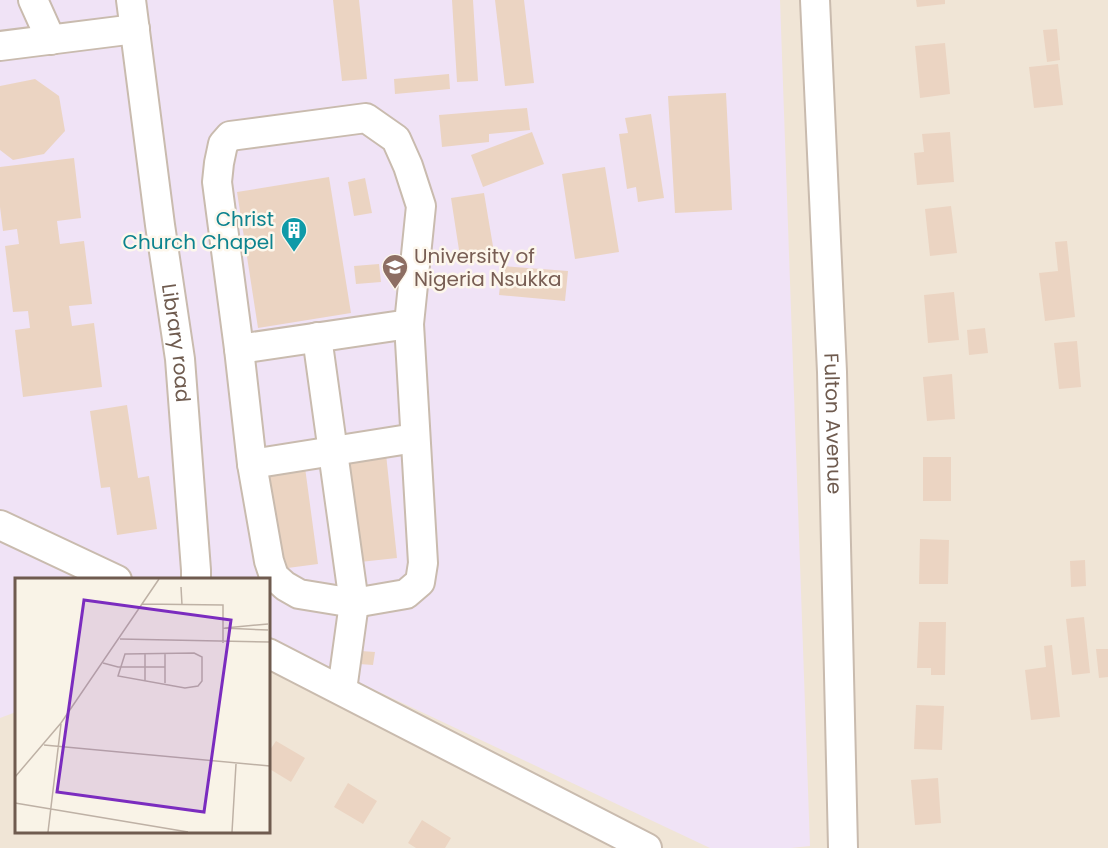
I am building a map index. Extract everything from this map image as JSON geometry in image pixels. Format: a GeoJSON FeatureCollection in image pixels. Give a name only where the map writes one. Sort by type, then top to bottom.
{"type":"FeatureCollection","features":[{"type":"Feature","properties":{"kind":"street"},"geometry":{"type":"LineString","coordinates":[[33,0],[51,40]]}},
{"type":"Feature","properties":{"kind":"street"},"geometry":{"type":"LineString","coordinates":[[51,40],[54,0]]}},
{"type":"Feature","properties":{"kind":"street","name":"Library road"},"geometry":{"type":"LineString","coordinates":[[131,0],[180,359],[196,578]]}},
{"type":"Feature","properties":{"kind":"street","name":"Fulton Avenue"},"geometry":{"type":"LineString","coordinates":[[815,0],[832,372],[843,848]]}},
{"type":"Feature","properties":{"kind":"street"},"geometry":{"type":"LineString","coordinates":[[0,46],[135,29]]}},
{"type":"Feature","properties":{"kind":"street"},"geometry":{"type":"LineString","coordinates":[[366,118],[396,139],[408,166],[421,206],[409,324],[423,563],[420,582],[406,594],[354,603],[299,594],[274,576],[269,561],[252,464],[239,349],[217,182],[223,144],[230,136],[366,118]]}},
{"type":"Feature","properties":{"kind":"street"},"geometry":{"type":"LineString","coordinates":[[239,349],[409,324]]}},
{"type":"Feature","properties":{"kind":"street"},"geometry":{"type":"LineString","coordinates":[[318,337],[354,603],[342,690]]}},
{"type":"Feature","properties":{"kind":"street"},"geometry":{"type":"LineString","coordinates":[[252,464],[415,438]]}},
{"type":"Feature","properties":{"kind":"street"},"geometry":{"type":"LineString","coordinates":[[0,525],[115,578]]}},
{"type":"Feature","properties":{"kind":"street"},"geometry":{"type":"LineString","coordinates":[[270,654],[647,848]]}},
{"type":"Feature","properties":{"kind":"shaded area","name":"University of Nigeria Nsukka"},"geometry":{"type":"Polygon","coordinates":[[[0,0],[1108,0],[1108,848],[0,848],[0,0]]]}},
{"type":"Feature","properties":{"kind":"shaded area","name":"University of Nigeria Nsukka"},"geometry":{"type":"Polygon","coordinates":[[[0,0],[780,0],[810,846],[710,848],[270,640],[270,578],[15,578],[15,712],[0,718],[0,0]]]}},
{"type":"Feature","properties":{"kind":"building"},"geometry":{"type":"Polygon","coordinates":[[[333,0],[359,0],[367,79],[342,81],[333,0]]]}},
{"type":"Feature","properties":{"kind":"building"},"geometry":{"type":"Polygon","coordinates":[[[452,0],[473,0],[478,81],[457,82],[452,0]]]}},
{"type":"Feature","properties":{"kind":"building"},"geometry":{"type":"Polygon","coordinates":[[[495,0],[524,0],[534,83],[505,86],[495,0]]]}},
{"type":"Feature","properties":{"kind":"building"},"geometry":{"type":"Polygon","coordinates":[[[916,0],[945,0],[945,4],[917,7],[916,0]]]}},
{"type":"Feature","properties":{"kind":"building"},"geometry":{"type":"Polygon","coordinates":[[[1057,29],[1060,60],[1047,62],[1043,30],[1057,29]]]}},
{"type":"Feature","properties":{"kind":"building"},"geometry":{"type":"Polygon","coordinates":[[[945,43],[950,94],[920,98],[915,46],[945,43]]]}},
{"type":"Feature","properties":{"kind":"building"},"geometry":{"type":"Polygon","coordinates":[[[1058,64],[1063,105],[1034,108],[1029,67],[1058,64]]]}},
{"type":"Feature","properties":{"kind":"building"},"geometry":{"type":"Polygon","coordinates":[[[449,74],[450,89],[395,94],[394,79],[449,74]]]}},
{"type":"Feature","properties":{"kind":"building"},"geometry":{"type":"Polygon","coordinates":[[[35,79],[59,96],[65,131],[44,154],[13,160],[0,150],[0,86],[35,79]]]}},
{"type":"Feature","properties":{"kind":"building"},"geometry":{"type":"Polygon","coordinates":[[[726,93],[732,210],[675,213],[668,96],[726,93]]]}},
{"type":"Feature","properties":{"kind":"building"},"geometry":{"type":"Polygon","coordinates":[[[527,108],[530,130],[489,134],[489,142],[442,147],[439,115],[527,108]]]}},
{"type":"Feature","properties":{"kind":"building"},"geometry":{"type":"Polygon","coordinates":[[[651,114],[664,198],[638,202],[636,187],[627,189],[619,134],[628,133],[625,118],[651,114]]]}},
{"type":"Feature","properties":{"kind":"building"},"geometry":{"type":"Polygon","coordinates":[[[532,132],[544,164],[483,187],[471,155],[532,132]]]}},
{"type":"Feature","properties":{"kind":"building"},"geometry":{"type":"Polygon","coordinates":[[[950,132],[954,182],[917,185],[914,153],[924,152],[922,134],[950,132]]]}},
{"type":"Feature","properties":{"kind":"building"},"geometry":{"type":"Polygon","coordinates":[[[74,158],[81,218],[57,221],[60,244],[84,241],[92,304],[69,306],[72,326],[94,323],[102,387],[23,397],[15,330],[30,328],[28,311],[13,312],[5,246],[19,244],[17,229],[3,231],[0,207],[0,167],[74,158]]]}},
{"type":"Feature","properties":{"kind":"building"},"geometry":{"type":"Polygon","coordinates":[[[605,167],[619,252],[575,259],[562,174],[605,167]]]}},
{"type":"Feature","properties":{"kind":"building","name":"Christ Church Chapel"},"geometry":{"type":"Polygon","coordinates":[[[329,177],[351,313],[258,328],[237,192],[329,177]]]}},
{"type":"Feature","properties":{"kind":"building"},"geometry":{"type":"Polygon","coordinates":[[[365,178],[372,213],[354,216],[348,182],[365,178]]]}},
{"type":"Feature","properties":{"kind":"building"},"geometry":{"type":"Polygon","coordinates":[[[484,193],[495,258],[461,263],[451,198],[484,193]]]}},
{"type":"Feature","properties":{"kind":"building"},"geometry":{"type":"Polygon","coordinates":[[[951,206],[957,253],[930,256],[925,209],[951,206]]]}},
{"type":"Feature","properties":{"kind":"building"},"geometry":{"type":"Polygon","coordinates":[[[1067,241],[1075,317],[1045,321],[1039,273],[1058,271],[1055,242],[1067,241]]]}},
{"type":"Feature","properties":{"kind":"building"},"geometry":{"type":"Polygon","coordinates":[[[379,264],[381,282],[356,284],[354,266],[379,264]]]}},
{"type":"Feature","properties":{"kind":"building"},"geometry":{"type":"Polygon","coordinates":[[[502,266],[568,271],[565,301],[499,295],[502,266]]]}},
{"type":"Feature","properties":{"kind":"building"},"geometry":{"type":"Polygon","coordinates":[[[954,292],[959,340],[928,343],[924,295],[954,292]]]}},
{"type":"Feature","properties":{"kind":"building"},"geometry":{"type":"Polygon","coordinates":[[[985,328],[988,353],[969,355],[967,330],[985,328]]]}},
{"type":"Feature","properties":{"kind":"building"},"geometry":{"type":"Polygon","coordinates":[[[1077,341],[1081,387],[1059,389],[1054,343],[1077,341]]]}},
{"type":"Feature","properties":{"kind":"building"},"geometry":{"type":"Polygon","coordinates":[[[952,374],[955,419],[927,421],[923,377],[952,374]]]}},
{"type":"Feature","properties":{"kind":"building"},"geometry":{"type":"Polygon","coordinates":[[[127,405],[138,478],[149,476],[157,529],[117,535],[110,487],[101,488],[90,411],[127,405]]]}},
{"type":"Feature","properties":{"kind":"building"},"geometry":{"type":"Polygon","coordinates":[[[386,454],[397,558],[360,562],[349,458],[386,454]]]}},
{"type":"Feature","properties":{"kind":"building"},"geometry":{"type":"Polygon","coordinates":[[[923,457],[951,457],[951,501],[923,501],[923,457]]]}},
{"type":"Feature","properties":{"kind":"building"},"geometry":{"type":"Polygon","coordinates":[[[304,460],[318,564],[280,569],[266,466],[304,460]]]}},
{"type":"Feature","properties":{"kind":"building"},"geometry":{"type":"Polygon","coordinates":[[[920,539],[949,540],[948,584],[919,584],[920,539]]]}},
{"type":"Feature","properties":{"kind":"building"},"geometry":{"type":"Polygon","coordinates":[[[1085,560],[1086,586],[1071,587],[1070,561],[1085,560]]]}},
{"type":"Feature","properties":{"kind":"building"},"geometry":{"type":"Polygon","coordinates":[[[1084,617],[1090,673],[1072,675],[1066,619],[1084,617]]]}},
{"type":"Feature","properties":{"kind":"building"},"geometry":{"type":"Polygon","coordinates":[[[919,622],[946,622],[945,675],[931,675],[931,668],[917,668],[919,622]]]}},
{"type":"Feature","properties":{"kind":"building"},"geometry":{"type":"Polygon","coordinates":[[[1052,645],[1060,717],[1031,720],[1025,670],[1046,667],[1044,646],[1052,645]]]}},
{"type":"Feature","properties":{"kind":"building"},"geometry":{"type":"Polygon","coordinates":[[[1096,649],[1108,649],[1108,677],[1099,678],[1096,649]]]}},
{"type":"Feature","properties":{"kind":"building"},"geometry":{"type":"Polygon","coordinates":[[[361,651],[375,652],[373,665],[359,664],[361,651]]]}},
{"type":"Feature","properties":{"kind":"building"},"geometry":{"type":"Polygon","coordinates":[[[916,705],[944,706],[942,750],[914,749],[916,705]]]}},
{"type":"Feature","properties":{"kind":"building"},"geometry":{"type":"Polygon","coordinates":[[[276,741],[305,758],[291,782],[270,769],[270,750],[276,741]]]}},
{"type":"Feature","properties":{"kind":"building"},"geometry":{"type":"Polygon","coordinates":[[[938,778],[941,823],[915,825],[911,780],[938,778]]]}},
{"type":"Feature","properties":{"kind":"building"},"geometry":{"type":"Polygon","coordinates":[[[348,783],[377,801],[363,824],[334,807],[348,783]]]}},
{"type":"Feature","properties":{"kind":"building"},"geometry":{"type":"Polygon","coordinates":[[[422,820],[451,838],[445,848],[416,848],[408,843],[422,820]]]}},
{"type":"Feature","properties":{"kind":"place","name":"Christ Church Chapel"},"geometry":{"type":"Point","coordinates":[294,253]}},
{"type":"Feature","properties":{"kind":"place","name":"University of Nigeria Nsukka"},"geometry":{"type":"Point","coordinates":[395,290]}}]}
